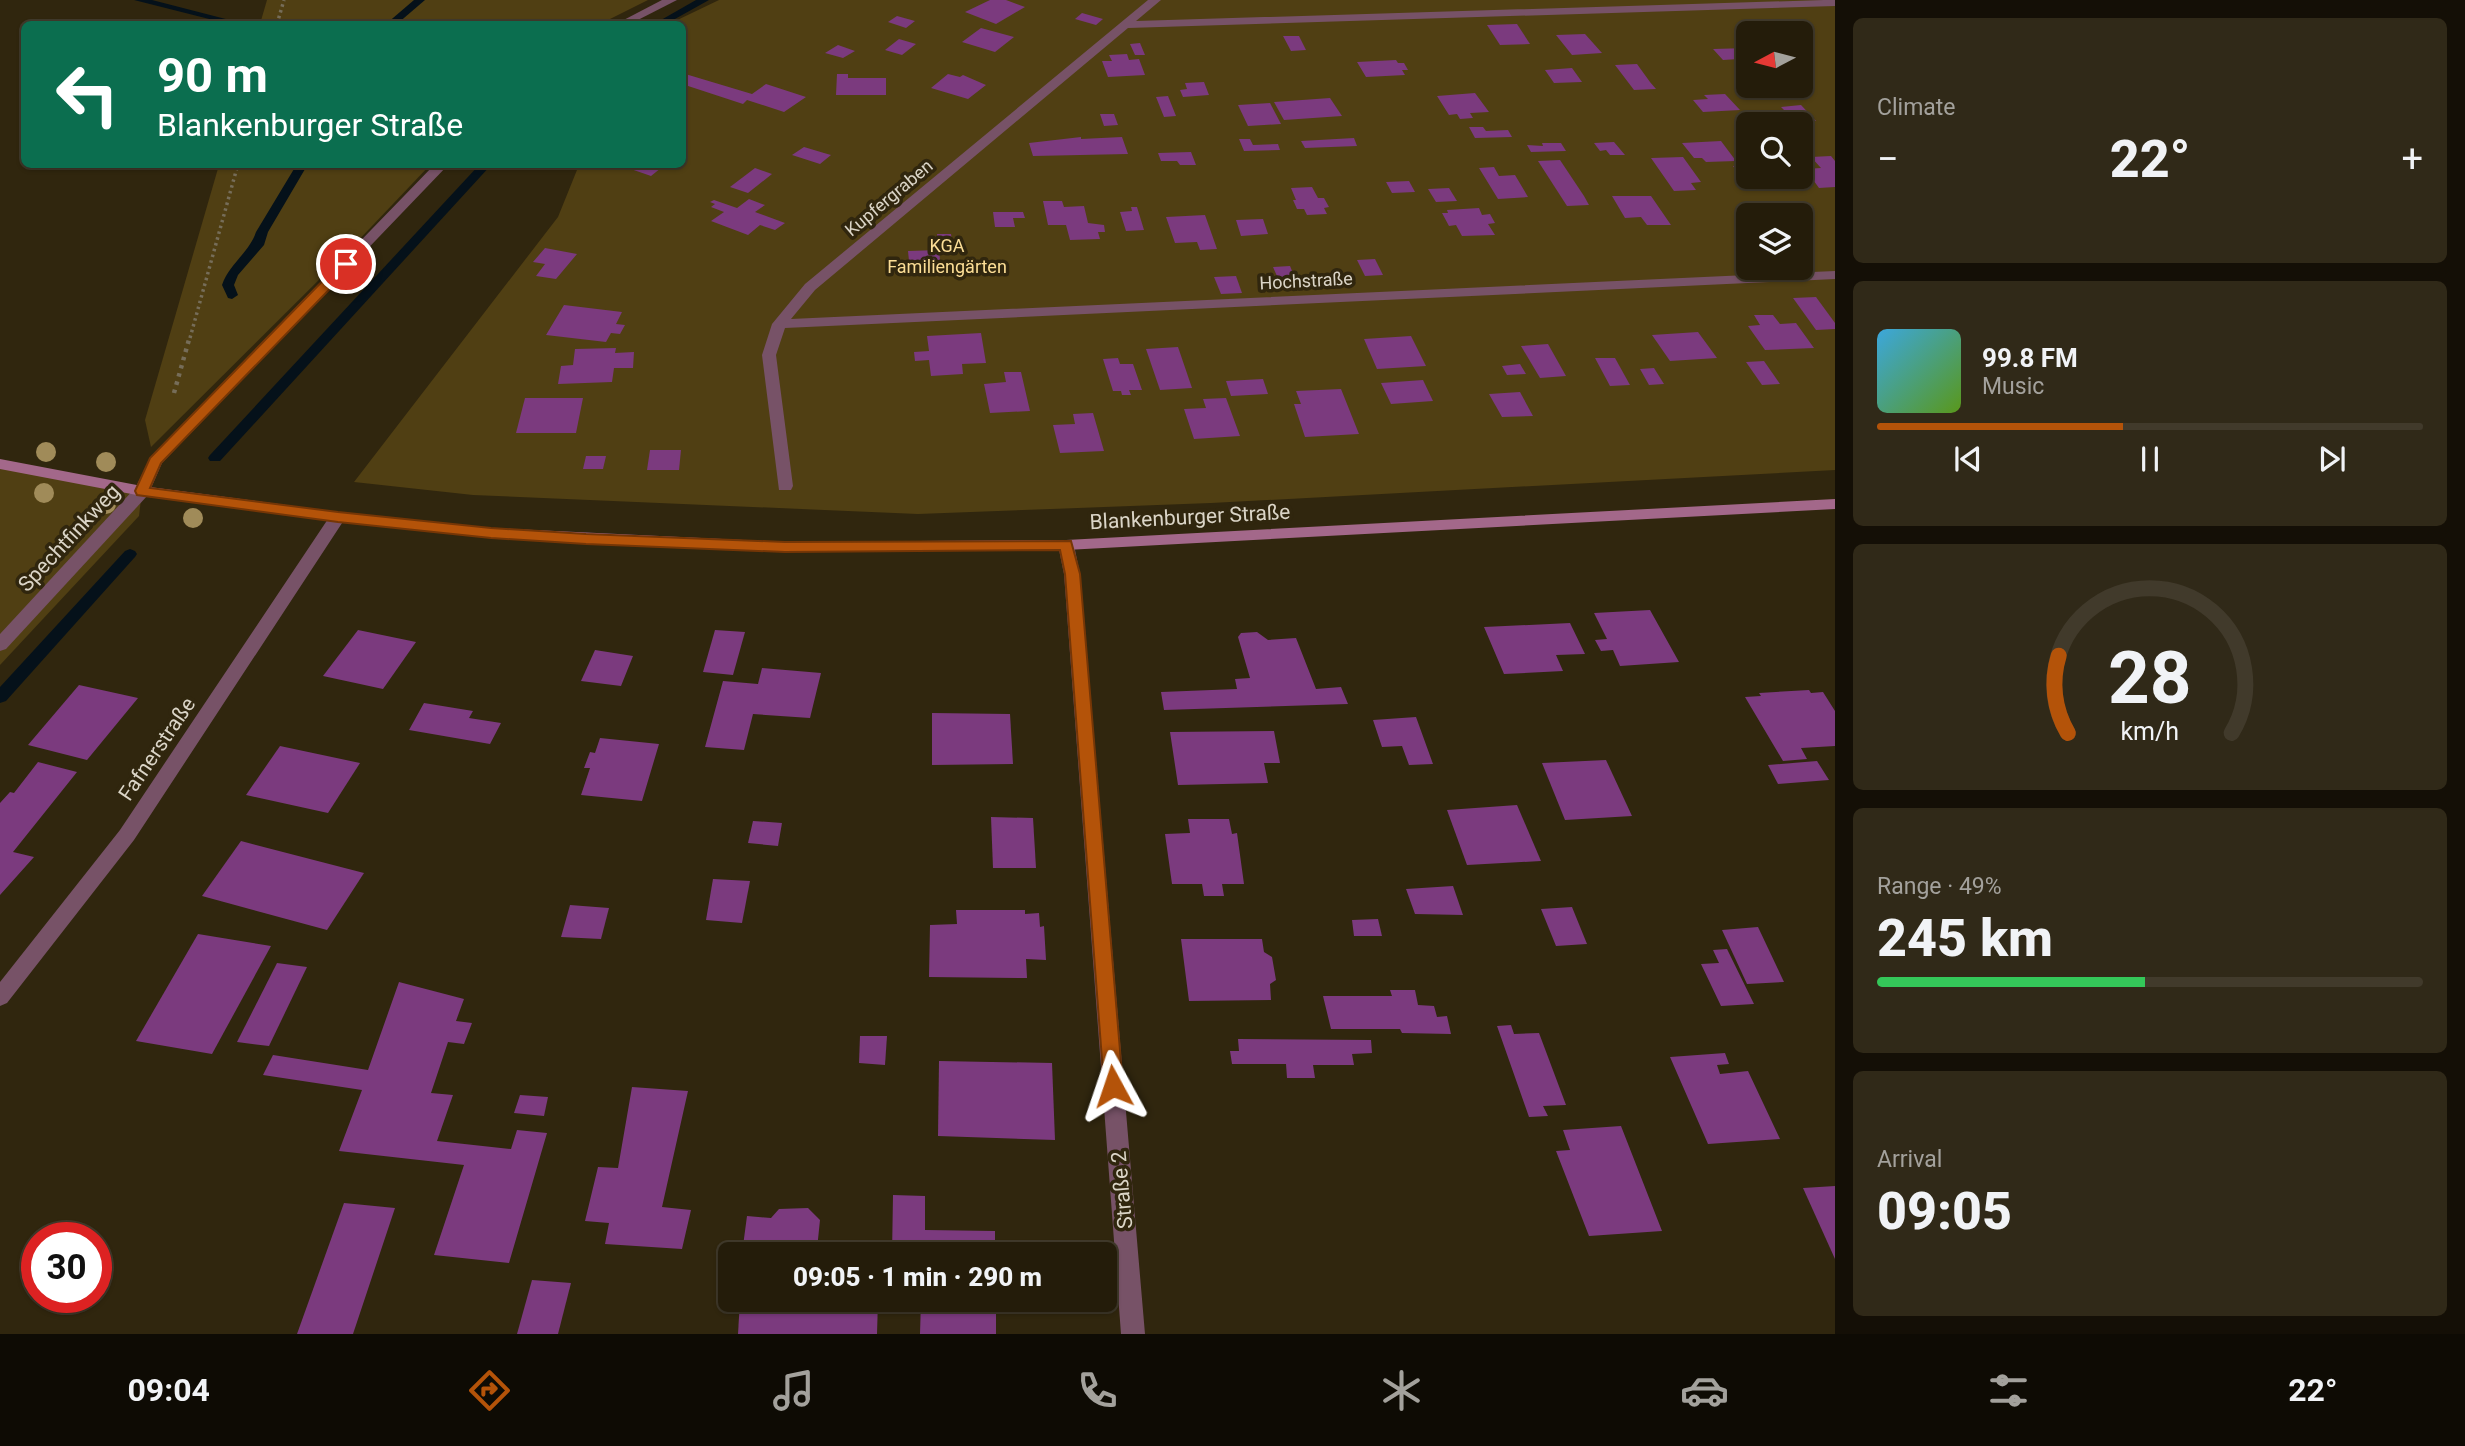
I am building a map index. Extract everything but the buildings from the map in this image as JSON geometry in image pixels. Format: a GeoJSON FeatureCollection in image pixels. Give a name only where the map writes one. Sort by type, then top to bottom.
{"type":"FeatureCollection","features":[{"type":"Feature","properties":{"kind":"main road","name":"Blankenburger Straße"},"geometry":{"type":"LineString","coordinates":[[0,464],[142,491],[338,517],[491,533],[696,545],[918,548],[1066,545],[1835,504]]}},
{"type":"Feature","properties":{"kind":"street"},"geometry":{"type":"LineString","coordinates":[[628,21],[671,0]]}},
{"type":"Feature","properties":{"kind":"street","name":"Kupfergraben"},"geometry":{"type":"LineString","coordinates":[[785,486],[769,355],[779,324],[810,287],[1155,0]]}},
{"type":"Feature","properties":{"kind":"street"},"geometry":{"type":"LineString","coordinates":[[1124,26],[1835,1]]}},
{"type":"Feature","properties":{"kind":"street","name":"Spechtfinkweg"},"geometry":{"type":"LineString","coordinates":[[0,645],[142,491],[155,461],[439,168]]}},
{"type":"Feature","properties":{"kind":"street","name":"Hochstraße"},"geometry":{"type":"LineString","coordinates":[[779,324],[1835,275]]}},
{"type":"Feature","properties":{"kind":"street","name":"Fafnerstraße"},"geometry":{"type":"LineString","coordinates":[[0,996],[127,835],[338,517]]}},
{"type":"Feature","properties":{"kind":"street","name":"Straße 2"},"geometry":{"type":"LineString","coordinates":[[1066,545],[1072,574],[1133,1334]]}},
{"type":"Feature","properties":{"kind":"path"},"geometry":{"type":"LineString","coordinates":[[278,21],[284,0]]}},
{"type":"Feature","properties":{"kind":"path"},"geometry":{"type":"LineString","coordinates":[[173,397],[237,168]]}},
{"type":"Feature","properties":{"kind":"green space"},"geometry":{"type":"Polygon","coordinates":[[[267,0],[648,0],[606,21],[261,21],[267,0]]]}},
{"type":"Feature","properties":{"kind":"green space","name":"KGA Familiengärten"},"geometry":{"type":"Polygon","coordinates":[[[719,0],[1835,0],[1835,470],[1211,503],[918,514],[473,495],[354,482],[558,217],[578,168],[686,168],[686,21],[675,21],[719,0]]]}},
{"type":"Feature","properties":{"kind":"green space"},"geometry":{"type":"Polygon","coordinates":[[[218,168],[427,168],[353,246],[151,447],[145,420],[218,168]]]}},
{"type":"Feature","properties":{"kind":"green space"},"geometry":{"type":"Polygon","coordinates":[[[0,464],[142,491],[139,516],[0,665],[0,464]]]}},
{"type":"Feature","properties":{"kind":"waterway"},"geometry":{"type":"LineString","coordinates":[[139,0],[227,21]]}},
{"type":"Feature","properties":{"kind":"waterway"},"geometry":{"type":"LineString","coordinates":[[395,21],[420,0]]}},
{"type":"Feature","properties":{"kind":"waterway"},"geometry":{"type":"LineString","coordinates":[[665,21],[704,0]]}},
{"type":"Feature","properties":{"kind":"waterway"},"geometry":{"type":"LineString","coordinates":[[232,295],[228,285],[232,274],[258,245],[262,232],[301,168]]}},
{"type":"Feature","properties":{"kind":"waterway"},"geometry":{"type":"LineString","coordinates":[[215,458],[483,168]]}},
{"type":"Feature","properties":{"kind":"waterway"},"geometry":{"type":"LineString","coordinates":[[0,697],[130,554]]}},
{"type":"Feature","properties":{"kind":"route"},"geometry":{"type":"LineString","coordinates":[[346,264],[155,461],[142,491],[338,517],[491,533],[586,539],[785,547],[1066,545],[1072,574],[1113,1086]]}}]}
